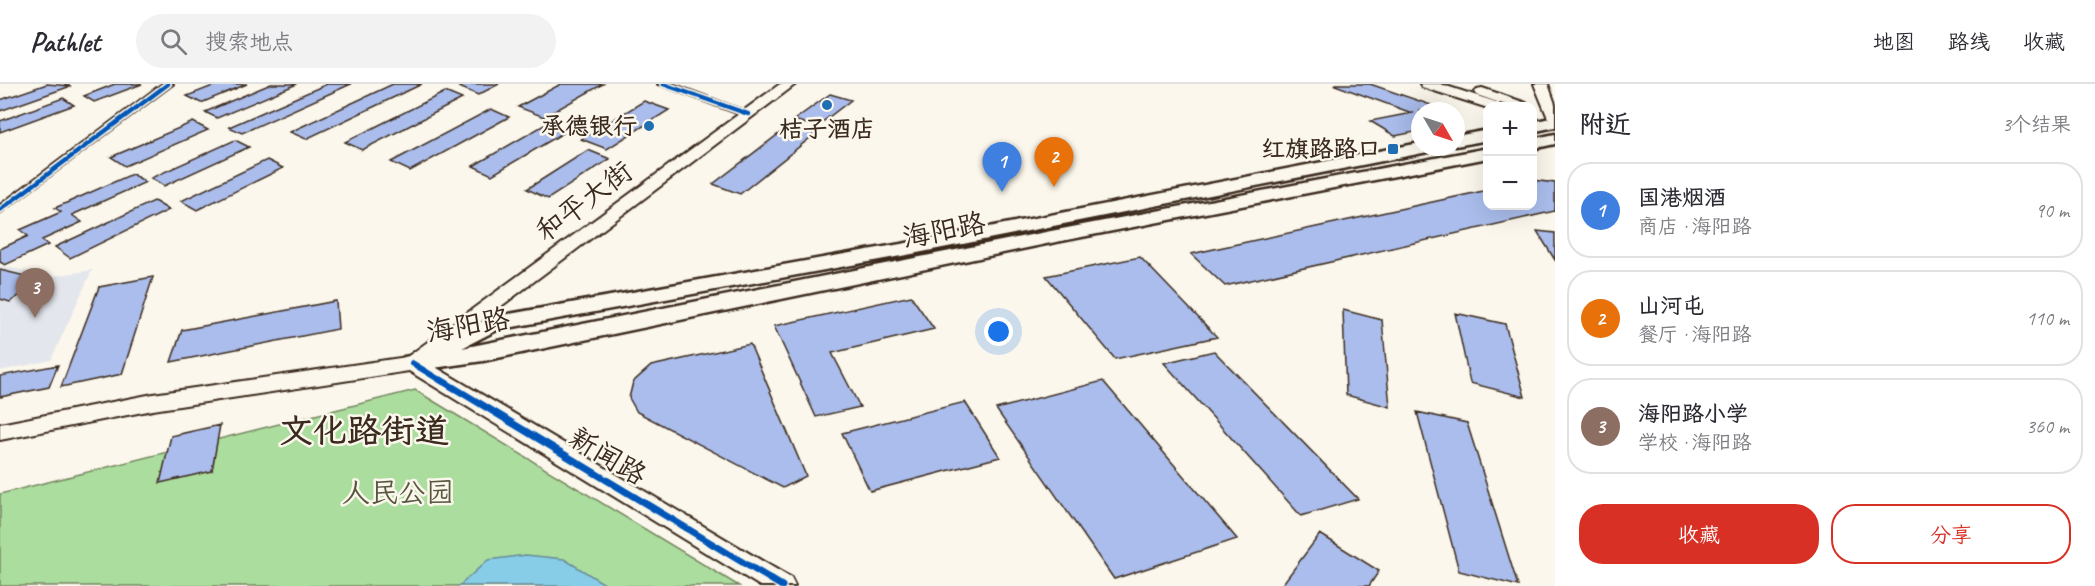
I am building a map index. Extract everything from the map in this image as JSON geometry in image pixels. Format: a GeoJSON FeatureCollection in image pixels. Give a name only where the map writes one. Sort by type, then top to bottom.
{"type":"FeatureCollection","features":[{"type":"Feature","properties":{"kind":"main road","name":"和平大街"},"geometry":{"type":"LineString","coordinates":[[412,363],[789,84]]}},
{"type":"Feature","properties":{"kind":"main road"},"geometry":{"type":"LineString","coordinates":[[1427,84],[1483,102]]}},
{"type":"Feature","properties":{"kind":"main road"},"geometry":{"type":"LineString","coordinates":[[1457,84],[1509,102]]}},
{"type":"Feature","properties":{"kind":"main road"},"geometry":{"type":"LineString","coordinates":[[1541,84],[1545,98],[1545,122]]}},
{"type":"Feature","properties":{"kind":"main road"},"geometry":{"type":"LineString","coordinates":[[1465,139],[1483,136]]}},
{"type":"Feature","properties":{"kind":"main road"},"geometry":{"type":"LineString","coordinates":[[1537,143],[1555,139]]}},
{"type":"Feature","properties":{"kind":"main road","name":"海阳路"},"geometry":{"type":"LineString","coordinates":[[412,363],[492,324],[912,248],[1411,150]]}},
{"type":"Feature","properties":{"kind":"main road","name":"海阳路"},"geometry":{"type":"LineString","coordinates":[[0,432],[153,402],[483,352],[1040,239],[1483,154]]}},
{"type":"Feature","properties":{"kind":"main road","name":"新闻路"},"geometry":{"type":"LineString","coordinates":[[412,363],[782,586]]}},
{"type":"Feature","properties":{"kind":"street"},"geometry":{"type":"LineString","coordinates":[[0,210],[168,84]]}},
{"type":"Feature","properties":{"kind":"street"},"geometry":{"type":"LineString","coordinates":[[663,84],[748,114]]}},
{"type":"Feature","properties":{"kind":"shaded area"},"geometry":{"type":"Polygon","coordinates":[[[0,266],[54,276],[92,270],[51,360],[0,371],[0,266]]]}},
{"type":"Feature","properties":{"kind":"green space","name":"人民公园"},"geometry":{"type":"Polygon","coordinates":[[[415,390],[739,586],[0,586],[0,494],[415,390]]]}},
{"type":"Feature","properties":{"kind":"water"},"geometry":{"type":"Polygon","coordinates":[[[526,555],[564,559],[608,586],[459,586],[488,560],[526,555]]]}},
{"type":"Feature","properties":{"kind":"building"},"geometry":{"type":"Polygon","coordinates":[[[47,84],[71,86],[0,111],[0,100],[47,84]]]}},
{"type":"Feature","properties":{"kind":"building"},"geometry":{"type":"Polygon","coordinates":[[[115,84],[142,84],[94,102],[84,96],[115,84]]]}},
{"type":"Feature","properties":{"kind":"building"},"geometry":{"type":"Polygon","coordinates":[[[218,84],[247,84],[201,103],[187,96],[218,84]]]}},
{"type":"Feature","properties":{"kind":"building"},"geometry":{"type":"Polygon","coordinates":[[[271,84],[297,84],[217,118],[205,112],[271,84]]]}},
{"type":"Feature","properties":{"kind":"building"},"geometry":{"type":"Polygon","coordinates":[[[327,84],[351,84],[242,133],[229,127],[327,84]]]}},
{"type":"Feature","properties":{"kind":"building"},"geometry":{"type":"Polygon","coordinates":[[[393,84],[422,84],[306,139],[290,132],[393,84]]]}},
{"type":"Feature","properties":{"kind":"building"},"geometry":{"type":"Polygon","coordinates":[[[466,84],[499,84],[478,95],[459,87],[466,84]]]}},
{"type":"Feature","properties":{"kind":"building"},"geometry":{"type":"Polygon","coordinates":[[[561,84],[603,84],[544,117],[518,107],[561,84]]]}},
{"type":"Feature","properties":{"kind":"building"},"geometry":{"type":"Polygon","coordinates":[[[1370,84],[1422,102],[1411,102],[1411,113],[1335,85],[1370,84]]]}},
{"type":"Feature","properties":{"kind":"building"},"geometry":{"type":"Polygon","coordinates":[[[445,92],[462,99],[362,150],[345,142],[445,92]]]}},
{"type":"Feature","properties":{"kind":"building"},"geometry":{"type":"Polygon","coordinates":[[[830,94],[851,100],[816,127],[794,120],[830,94]]]}},
{"type":"Feature","properties":{"kind":"building"},"geometry":{"type":"Polygon","coordinates":[[[63,98],[74,105],[0,132],[0,121],[63,98]]]}},
{"type":"Feature","properties":{"kind":"building"},"geometry":{"type":"Polygon","coordinates":[[[644,101],[669,110],[607,149],[581,139],[644,101]]]}},
{"type":"Feature","properties":{"kind":"building"},"geometry":{"type":"Polygon","coordinates":[[[491,109],[509,117],[410,171],[391,162],[491,109]]]}},
{"type":"Feature","properties":{"kind":"building"},"geometry":{"type":"Polygon","coordinates":[[[1411,113],[1411,133],[1395,136],[1370,121],[1411,113]]]}},
{"type":"Feature","properties":{"kind":"building"},"geometry":{"type":"Polygon","coordinates":[[[193,122],[208,130],[125,166],[111,157],[193,122]]]}},
{"type":"Feature","properties":{"kind":"building"},"geometry":{"type":"Polygon","coordinates":[[[544,125],[563,133],[492,175],[473,166],[544,125]]]}},
{"type":"Feature","properties":{"kind":"building"},"geometry":{"type":"Polygon","coordinates":[[[789,126],[815,134],[740,194],[713,184],[789,126]]]}},
{"type":"Feature","properties":{"kind":"building"},"geometry":{"type":"Polygon","coordinates":[[[235,140],[249,147],[164,186],[151,178],[235,140]]]}},
{"type":"Feature","properties":{"kind":"building"},"geometry":{"type":"Polygon","coordinates":[[[588,150],[610,159],[548,199],[527,189],[588,150]]]}},
{"type":"Feature","properties":{"kind":"building"},"geometry":{"type":"Polygon","coordinates":[[[267,160],[283,168],[197,210],[181,201],[267,160]]]}},
{"type":"Feature","properties":{"kind":"building"},"geometry":{"type":"Polygon","coordinates":[[[132,174],[146,182],[72,215],[82,222],[42,240],[48,245],[5,265],[0,262],[0,249],[28,236],[20,230],[61,212],[55,208],[132,174]]]}},
{"type":"Feature","properties":{"kind":"building"},"geometry":{"type":"Polygon","coordinates":[[[1537,181],[1555,183],[1555,211],[1225,286],[1191,254],[1483,191],[1483,210],[1537,210],[1537,181]]]}},
{"type":"Feature","properties":{"kind":"building"},"geometry":{"type":"Polygon","coordinates":[[[154,201],[169,210],[70,258],[55,247],[154,201]]]}},
{"type":"Feature","properties":{"kind":"building"},"geometry":{"type":"Polygon","coordinates":[[[1537,231],[1555,233],[1555,260],[1537,231]]]}},
{"type":"Feature","properties":{"kind":"building"},"geometry":{"type":"Polygon","coordinates":[[[1140,257],[1217,337],[1115,359],[1046,276],[1140,257]]]}},
{"type":"Feature","properties":{"kind":"building"},"geometry":{"type":"Polygon","coordinates":[[[0,270],[42,280],[10,302],[0,299],[0,270]]]}},
{"type":"Feature","properties":{"kind":"building"},"geometry":{"type":"Polygon","coordinates":[[[153,277],[122,374],[61,387],[99,287],[153,277]]]}},
{"type":"Feature","properties":{"kind":"building"},"geometry":{"type":"Polygon","coordinates":[[[911,296],[934,329],[832,353],[860,407],[816,417],[774,326],[911,296]]]}},
{"type":"Feature","properties":{"kind":"building"},"geometry":{"type":"Polygon","coordinates":[[[336,301],[338,329],[171,362],[182,330],[336,301]]]}},
{"type":"Feature","properties":{"kind":"building"},"geometry":{"type":"Polygon","coordinates":[[[1343,310],[1382,320],[1390,407],[1346,395],[1343,310]]]}},
{"type":"Feature","properties":{"kind":"building"},"geometry":{"type":"Polygon","coordinates":[[[1455,313],[1505,324],[1525,397],[1470,383],[1455,313]]]}},
{"type":"Feature","properties":{"kind":"building"},"geometry":{"type":"Polygon","coordinates":[[[750,344],[806,476],[783,488],[637,412],[629,398],[633,382],[651,366],[750,344]]]}},
{"type":"Feature","properties":{"kind":"building"},"geometry":{"type":"Polygon","coordinates":[[[1214,351],[1358,499],[1301,516],[1164,363],[1214,351]]]}},
{"type":"Feature","properties":{"kind":"building"},"geometry":{"type":"Polygon","coordinates":[[[58,365],[49,387],[0,397],[0,376],[58,365]]]}},
{"type":"Feature","properties":{"kind":"building"},"geometry":{"type":"Polygon","coordinates":[[[1103,381],[1237,539],[1114,579],[996,409],[1103,381]]]}},
{"type":"Feature","properties":{"kind":"building"},"geometry":{"type":"Polygon","coordinates":[[[965,402],[1000,457],[870,491],[842,433],[965,402]]]}},
{"type":"Feature","properties":{"kind":"building"},"geometry":{"type":"Polygon","coordinates":[[[1417,412],[1467,423],[1518,586],[1459,571],[1417,412]]]}},
{"type":"Feature","properties":{"kind":"building"},"geometry":{"type":"Polygon","coordinates":[[[220,425],[212,471],[160,483],[171,436],[220,425]]]}},
{"type":"Feature","properties":{"kind":"building"},"geometry":{"type":"Polygon","coordinates":[[[1320,534],[1379,571],[1369,586],[1281,586],[1320,534]]]}},
{"type":"Feature","properties":{"kind":"cycle path"},"geometry":{"type":"LineString","coordinates":[[0,210],[168,84]]}},
{"type":"Feature","properties":{"kind":"cycle path"},"geometry":{"type":"LineString","coordinates":[[663,84],[748,114]]}},
{"type":"Feature","properties":{"kind":"cycle path"},"geometry":{"type":"LineString","coordinates":[[412,363],[782,586]]}},
{"type":"Feature","properties":{"kind":"place","name":"桔子酒店"},"geometry":{"type":"Point","coordinates":[827,105]}},
{"type":"Feature","properties":{"kind":"place","name":"承德银行"},"geometry":{"type":"Point","coordinates":[649,126]}},
{"type":"Feature","properties":{"kind":"place","name":"红旗路路口"},"geometry":{"type":"Point","coordinates":[1393,149]}},
{"type":"Feature","properties":{"kind":"place","name":"山河屯"},"geometry":{"type":"Point","coordinates":[1054,187]}},
{"type":"Feature","properties":{"kind":"place","name":"国港烟酒"},"geometry":{"type":"Point","coordinates":[1002,192]}},
{"type":"Feature","properties":{"kind":"place","name":"海阳路小学"},"geometry":{"type":"Point","coordinates":[35,318]}},
{"type":"Feature","properties":{"kind":"district","name":"文化路街道"},"geometry":{"type":"Point","coordinates":[364,430]}}]}
